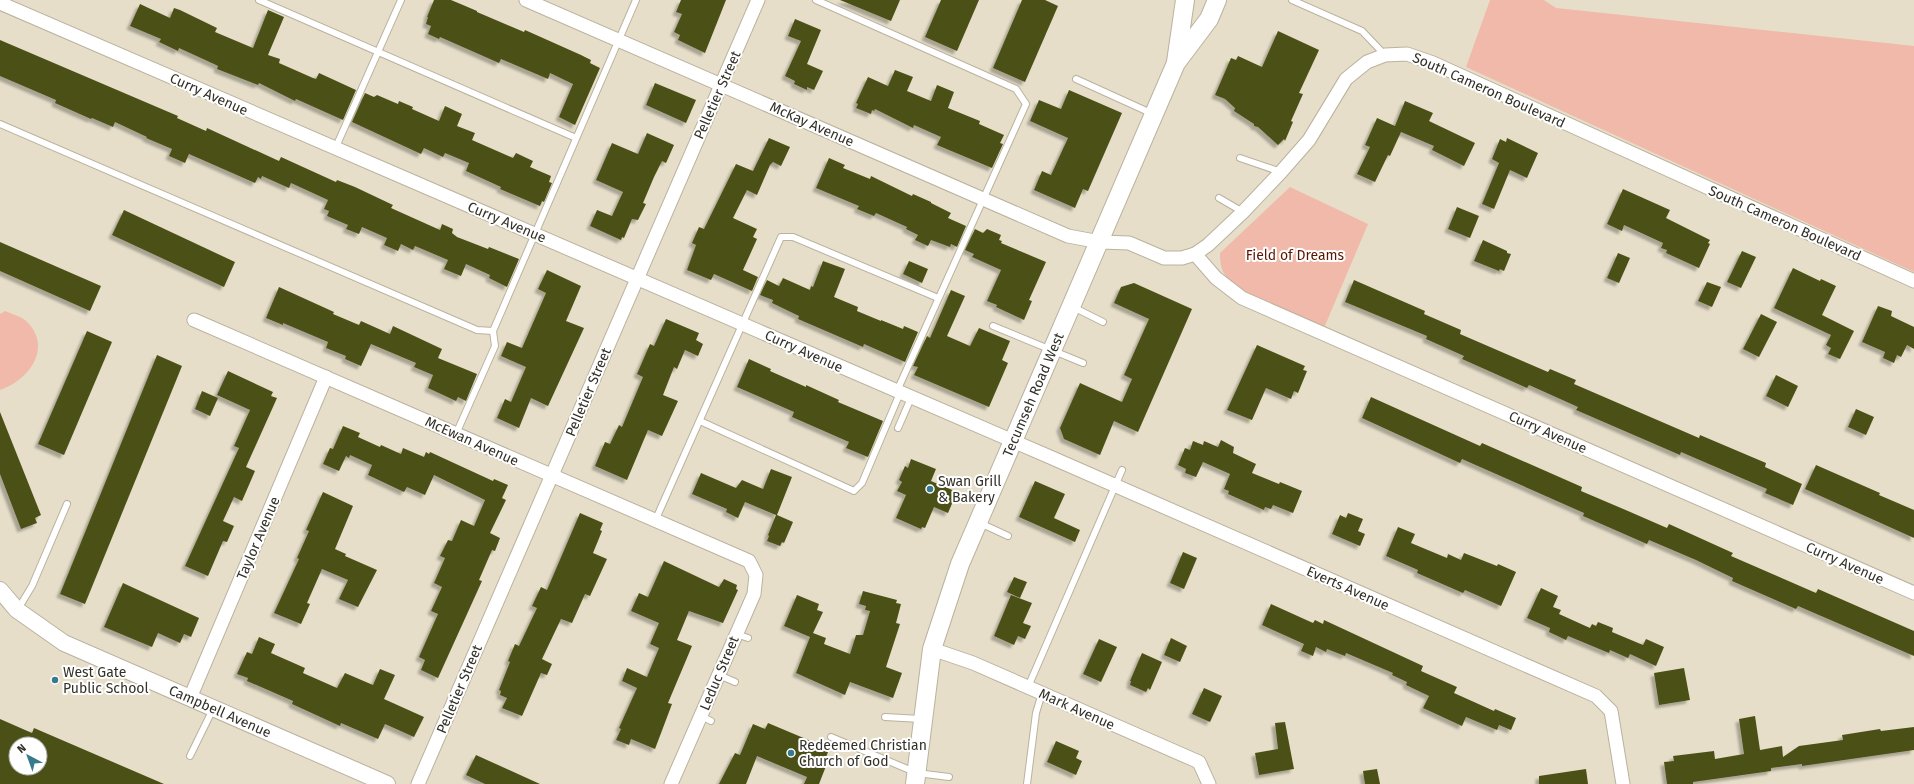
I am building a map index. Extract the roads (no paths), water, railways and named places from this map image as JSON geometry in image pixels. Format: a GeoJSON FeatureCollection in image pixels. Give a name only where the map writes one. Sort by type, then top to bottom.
{"type":"FeatureCollection","features":[{"type":"Feature","properties":{"kind":"main road","name":"Tecumseh Road West"},"geometry":{"type":"LineString","coordinates":[[1176,63],[1185,0]]}},
{"type":"Feature","properties":{"kind":"main road","name":"Tecumseh Road West"},"geometry":{"type":"LineString","coordinates":[[916,779],[932,649],[960,564],[1176,63],[1209,19],[1217,0]]}},
{"type":"Feature","properties":{"kind":"street","name":"McKay Avenue"},"geometry":{"type":"LineString","coordinates":[[526,0],[1068,236],[1100,242]]}},
{"type":"Feature","properties":{"kind":"street","name":"Pelletier Street"},"geometry":{"type":"LineString","coordinates":[[418,784],[758,0]]}},
{"type":"Feature","properties":{"kind":"street","name":"Curry Avenue"},"geometry":{"type":"LineString","coordinates":[[0,3],[1013,442]]}},
{"type":"Feature","properties":{"kind":"street","name":"South Cameron Boulevard"},"geometry":{"type":"LineString","coordinates":[[1100,242],[1129,243],[1164,258],[1182,258],[1195,254],[1208,245],[1243,212],[1309,140],[1346,80],[1367,62],[1385,55],[1407,54],[1433,63],[1914,281]]}},
{"type":"Feature","properties":{"kind":"street","name":"Curry Avenue"},"geometry":{"type":"LineString","coordinates":[[1195,254],[1216,278],[1242,298],[1914,593]]}},
{"type":"Feature","properties":{"kind":"street","name":"McEwan Avenue"},"geometry":{"type":"LineString","coordinates":[[194,320],[749,561]]}},
{"type":"Feature","properties":{"kind":"street","name":"Taylor Avenue"},"geometry":{"type":"LineString","coordinates":[[190,698],[326,377]]}},
{"type":"Feature","properties":{"kind":"street","name":"Everts Avenue"},"geometry":{"type":"LineString","coordinates":[[1013,442],[1596,696],[1611,711],[1623,784]]}},
{"type":"Feature","properties":{"kind":"street","name":"Leduc Street"},"geometry":{"type":"LineString","coordinates":[[672,784],[706,718],[719,674],[742,636],[754,594],[756,575],[749,561]]}},
{"type":"Feature","properties":{"kind":"street","name":"Campbell Avenue"},"geometry":{"type":"LineString","coordinates":[[0,590],[17,610],[64,643],[387,784]]}},
{"type":"Feature","properties":{"kind":"street","name":"Mark Avenue"},"geometry":{"type":"LineString","coordinates":[[932,649],[973,663],[1199,762],[1209,784]]}},
{"type":"Feature","properties":{"kind":"lane"},"geometry":{"type":"LineString","coordinates":[[259,0],[576,138]]}},
{"type":"Feature","properties":{"kind":"lane"},"geometry":{"type":"LineString","coordinates":[[335,148],[401,0]]}},
{"type":"Feature","properties":{"kind":"lane"},"geometry":{"type":"LineString","coordinates":[[456,434],[495,346],[493,331],[636,0]]}},
{"type":"Feature","properties":{"kind":"lane"},"geometry":{"type":"LineString","coordinates":[[700,421],[854,491],[862,483],[903,394],[938,298],[1026,104],[1016,89],[816,0]]}},
{"type":"Feature","properties":{"kind":"lane"},"geometry":{"type":"LineString","coordinates":[[1292,0],[1362,30],[1385,55]]}},
{"type":"Feature","properties":{"kind":"lane"},"geometry":{"type":"LineString","coordinates":[[1076,79],[1154,115]]}},
{"type":"Feature","properties":{"kind":"lane"},"geometry":{"type":"LineString","coordinates":[[0,124],[477,330],[493,331]]}},
{"type":"Feature","properties":{"kind":"lane"},"geometry":{"type":"LineString","coordinates":[[1240,158],[1281,172]]}},
{"type":"Feature","properties":{"kind":"lane"},"geometry":{"type":"LineString","coordinates":[[1219,198],[1243,212]]}},
{"type":"Feature","properties":{"kind":"lane"},"geometry":{"type":"LineString","coordinates":[[655,521],[781,237],[793,236],[938,298]]}},
{"type":"Feature","properties":{"kind":"lane"},"geometry":{"type":"LineString","coordinates":[[1072,306],[1103,322]]}},
{"type":"Feature","properties":{"kind":"lane"},"geometry":{"type":"LineString","coordinates":[[993,326],[1082,364]]}},
{"type":"Feature","properties":{"kind":"lane"},"geometry":{"type":"LineString","coordinates":[[898,428],[903,394]]}},
{"type":"Feature","properties":{"kind":"lane"},"geometry":{"type":"LineString","coordinates":[[1028,687],[1122,470]]}},
{"type":"Feature","properties":{"kind":"lane"},"geometry":{"type":"LineString","coordinates":[[17,610],[32,586],[67,504]]}},
{"type":"Feature","properties":{"kind":"lane"},"geometry":{"type":"LineString","coordinates":[[978,522],[1008,536]]}},
{"type":"Feature","properties":{"kind":"lane"},"geometry":{"type":"LineString","coordinates":[[719,674],[735,682]]}},
{"type":"Feature","properties":{"kind":"lane"},"geometry":{"type":"LineString","coordinates":[[1027,784],[1036,713],[1042,693]]}},
{"type":"Feature","properties":{"kind":"lane"},"geometry":{"type":"LineString","coordinates":[[190,756],[213,708]]}},
{"type":"Feature","properties":{"kind":"lane"},"geometry":{"type":"LineString","coordinates":[[885,717],[923,719]]}},
{"type":"Feature","properties":{"kind":"lane"},"geometry":{"type":"LineString","coordinates":[[831,737],[916,779],[949,777]]}},
{"type":"Feature","properties":{"kind":"place","name":"Swan Grill & Bakery"},"geometry":{"type":"Point","coordinates":[930,489]}},
{"type":"Feature","properties":{"kind":"place","name":"West Gate Public School"},"geometry":{"type":"Point","coordinates":[55,680]}},
{"type":"Feature","properties":{"kind":"place","name":"Redeemed Christian Church of God"},"geometry":{"type":"Point","coordinates":[791,753]}},
{"type":"Feature","properties":{"kind":"park label","name":"Field of Dreams"},"geometry":{"type":"Point","coordinates":[1295,255]}}]}
